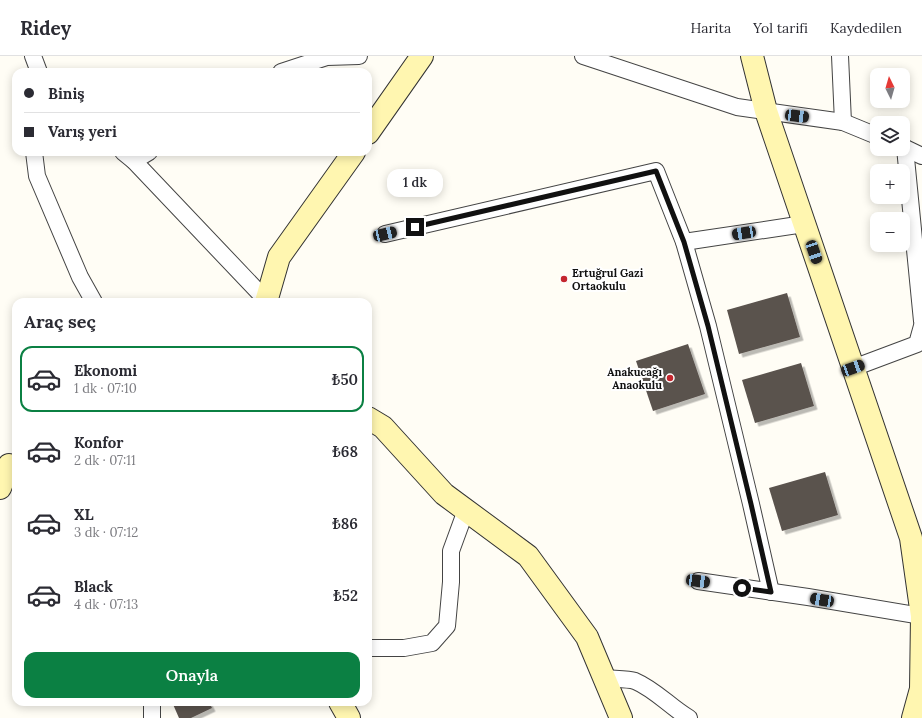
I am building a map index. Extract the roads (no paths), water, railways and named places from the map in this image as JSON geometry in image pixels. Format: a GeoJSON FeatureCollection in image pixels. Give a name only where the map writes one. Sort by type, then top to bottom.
{"type":"FeatureCollection","features":[{"type":"Feature","properties":{"kind":"street"},"geometry":{"type":"LineString","coordinates":[[32,56],[32,68]]}},
{"type":"Feature","properties":{"kind":"street"},"geometry":{"type":"LineString","coordinates":[[32,56],[37,68]]}},
{"type":"Feature","properties":{"kind":"street"},"geometry":{"type":"LineString","coordinates":[[294,68],[326,58],[359,56]]}},
{"type":"Feature","properties":{"kind":"street"},"geometry":{"type":"LineString","coordinates":[[372,127],[422,56]]}},
{"type":"Feature","properties":{"kind":"street"},"geometry":{"type":"LineString","coordinates":[[583,56],[737,107],[843,122],[870,133]]}},
{"type":"Feature","properties":{"kind":"street"},"geometry":{"type":"LineString","coordinates":[[752,56],[766,112],[911,538],[922,616],[921,689],[914,718]]}},
{"type":"Feature","properties":{"kind":"street"},"geometry":{"type":"LineString","coordinates":[[840,56],[843,122]]}},
{"type":"Feature","properties":{"kind":"street"},"geometry":{"type":"LineString","coordinates":[[910,151],[922,156]]}},
{"type":"Feature","properties":{"kind":"street"},"geometry":{"type":"LineString","coordinates":[[34,156],[37,176],[80,276],[92,298]]}},
{"type":"Feature","properties":{"kind":"street"},"geometry":{"type":"LineString","coordinates":[[267,298],[278,257],[351,156]]}},
{"type":"Feature","properties":{"kind":"street"},"geometry":{"type":"LineString","coordinates":[[905,156],[922,321]]}},
{"type":"Feature","properties":{"kind":"street"},"geometry":{"type":"LineString","coordinates":[[128,157],[263,298]]}},
{"type":"Feature","properties":{"kind":"street"},"geometry":{"type":"LineString","coordinates":[[385,234],[656,171],[684,242],[708,326],[771,592]]}},
{"type":"Feature","properties":{"kind":"street"},"geometry":{"type":"LineString","coordinates":[[684,242],[804,224]]}},
{"type":"Feature","properties":{"kind":"street"},"geometry":{"type":"LineString","coordinates":[[853,368],[917,344],[922,326]]}},
{"type":"Feature","properties":{"kind":"street"},"geometry":{"type":"LineString","coordinates":[[372,420],[383,427],[444,494],[528,556],[587,637],[621,718]]}},
{"type":"Feature","properties":{"kind":"street"},"geometry":{"type":"LineString","coordinates":[[0,488],[8,465]]}},
{"type":"Feature","properties":{"kind":"street"},"geometry":{"type":"LineString","coordinates":[[372,648],[404,648],[432,643],[447,626],[451,582],[451,551],[466,510]]}},
{"type":"Feature","properties":{"kind":"street"},"geometry":{"type":"LineString","coordinates":[[698,581],[922,616]]}},
{"type":"Feature","properties":{"kind":"street"},"geometry":{"type":"LineString","coordinates":[[604,678],[634,681],[656,692],[679,712],[689,718]]}},
{"type":"Feature","properties":{"kind":"street"},"geometry":{"type":"LineString","coordinates":[[152,706],[152,718]]}},
{"type":"Feature","properties":{"kind":"street"},"geometry":{"type":"LineString","coordinates":[[342,706],[349,718]]}},
{"type":"Feature","properties":{"kind":"place","name":"Ertuğrul Gazi Ortaokulu"},"geometry":{"type":"Point","coordinates":[564,279]}},
{"type":"Feature","properties":{"kind":"place","name":"Anakucağı Anaokulu"},"geometry":{"type":"Point","coordinates":[670,378]}}]}
